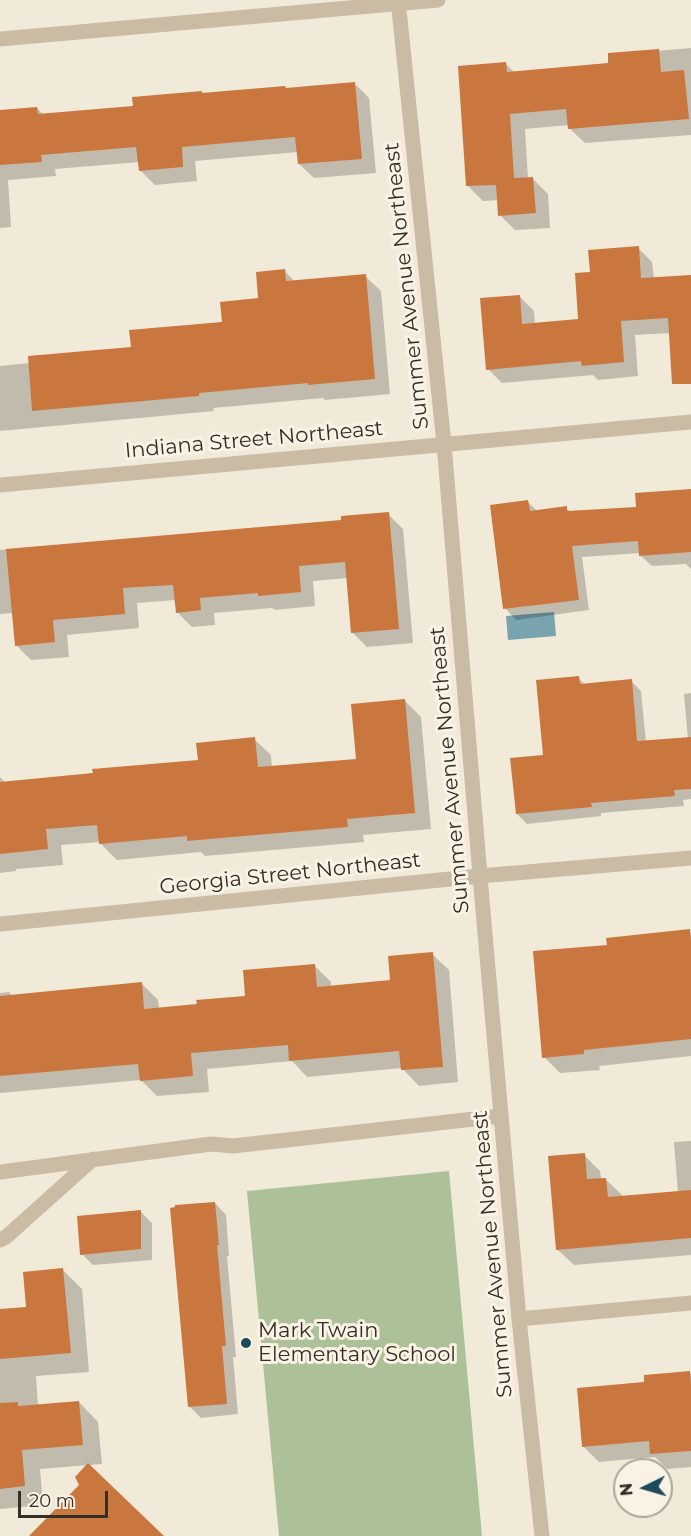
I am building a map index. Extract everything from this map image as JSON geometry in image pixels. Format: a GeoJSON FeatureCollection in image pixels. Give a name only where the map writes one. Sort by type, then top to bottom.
{"type":"FeatureCollection","features":[{"type":"Feature","properties":{"kind":"street"},"geometry":{"type":"LineString","coordinates":[[0,39],[438,0]]}},
{"type":"Feature","properties":{"kind":"street","name":"Summer Avenue Northeast"},"geometry":{"type":"LineString","coordinates":[[399,2],[444,444],[519,1319],[542,1536]]}},
{"type":"Feature","properties":{"kind":"street","name":"Indiana Street Northeast"},"geometry":{"type":"LineString","coordinates":[[0,485],[691,422]]}},
{"type":"Feature","properties":{"kind":"street","name":"Georgia Street Northeast"},"geometry":{"type":"LineString","coordinates":[[0,924],[480,876],[691,858]]}},
{"type":"Feature","properties":{"kind":"street"},"geometry":{"type":"LineString","coordinates":[[0,1172],[211,1144],[233,1146],[501,1116]]}},
{"type":"Feature","properties":{"kind":"street"},"geometry":{"type":"LineString","coordinates":[[0,1240],[93,1159]]}},
{"type":"Feature","properties":{"kind":"street"},"geometry":{"type":"LineString","coordinates":[[519,1319],[691,1303]]}},
{"type":"Feature","properties":{"kind":"green space"},"geometry":{"type":"Polygon","coordinates":[[[449,1171],[482,1536],[279,1536],[247,1191],[449,1171]]]}},
{"type":"Feature","properties":{"kind":"water"},"geometry":{"type":"Polygon","coordinates":[[[554,612],[556,636],[508,640],[506,616],[554,612]]]}},
{"type":"Feature","properties":{"kind":"building"},"geometry":{"type":"Polygon","coordinates":[[[659,49],[661,72],[684,70],[689,119],[568,129],[566,109],[510,114],[514,178],[533,177],[536,213],[498,216],[496,185],[466,186],[458,66],[506,62],[507,72],[608,63],[608,53],[659,49]]]}},
{"type":"Feature","properties":{"kind":"building"},"geometry":{"type":"Polygon","coordinates":[[[355,82],[362,159],[298,164],[295,137],[182,147],[183,167],[139,171],[136,147],[41,155],[42,162],[0,165],[0,110],[37,107],[38,114],[133,106],[132,97],[355,82]]]}},
{"type":"Feature","properties":{"kind":"building"},"geometry":{"type":"Polygon","coordinates":[[[639,246],[641,278],[691,275],[691,384],[672,384],[668,318],[621,321],[624,362],[582,366],[581,361],[486,370],[480,298],[520,295],[522,324],[578,319],[575,273],[590,272],[588,250],[639,246]]]}},
{"type":"Feature","properties":{"kind":"building"},"geometry":{"type":"Polygon","coordinates":[[[285,269],[286,281],[366,274],[375,379],[199,393],[199,396],[32,411],[28,356],[131,347],[129,330],[222,322],[220,302],[258,298],[256,272],[285,269]]]}},
{"type":"Feature","properties":{"kind":"building"},"geometry":{"type":"Polygon","coordinates":[[[691,489],[691,552],[639,556],[638,541],[572,546],[579,600],[503,609],[490,505],[528,500],[530,511],[567,506],[567,511],[636,507],[635,493],[691,489]]]}},
{"type":"Feature","properties":{"kind":"building"},"geometry":{"type":"Polygon","coordinates":[[[389,512],[399,629],[351,633],[345,562],[299,566],[301,592],[200,598],[201,610],[176,613],[173,585],[123,588],[125,614],[53,620],[55,642],[15,646],[6,549],[341,520],[341,516],[389,512]]]}},
{"type":"Feature","properties":{"kind":"building"},"geometry":{"type":"Polygon","coordinates":[[[579,676],[580,684],[632,679],[637,741],[691,737],[691,789],[674,790],[675,796],[591,803],[592,807],[516,814],[510,758],[543,755],[536,680],[579,676]]]}},
{"type":"Feature","properties":{"kind":"building"},"geometry":{"type":"Polygon","coordinates":[[[405,699],[415,813],[347,819],[348,827],[187,841],[187,836],[99,844],[97,825],[46,829],[48,849],[0,854],[0,782],[93,773],[92,769],[198,760],[196,743],[255,737],[258,767],[356,759],[351,704],[405,699]]]}},
{"type":"Feature","properties":{"kind":"building"},"geometry":{"type":"Polygon","coordinates":[[[690,929],[691,1039],[584,1050],[584,1054],[542,1058],[533,951],[607,945],[606,938],[690,929]]]}},
{"type":"Feature","properties":{"kind":"building"},"geometry":{"type":"Polygon","coordinates":[[[433,952],[443,1067],[401,1070],[399,1051],[289,1061],[288,1045],[191,1053],[193,1076],[140,1081],[138,1064],[0,1076],[0,996],[142,982],[144,1009],[197,1004],[196,1000],[245,996],[243,970],[315,964],[317,987],[390,980],[388,956],[433,952]]]}},
{"type":"Feature","properties":{"kind":"building"},"geometry":{"type":"Polygon","coordinates":[[[585,1153],[587,1179],[606,1178],[608,1197],[691,1190],[691,1238],[556,1250],[548,1156],[585,1153]]]}},
{"type":"Feature","properties":{"kind":"building"},"geometry":{"type":"Polygon","coordinates":[[[215,1202],[226,1346],[222,1346],[227,1404],[188,1407],[170,1208],[175,1205],[215,1202]]]}},
{"type":"Feature","properties":{"kind":"building"},"geometry":{"type":"Polygon","coordinates":[[[141,1210],[141,1249],[80,1255],[77,1216],[141,1210]]]}},
{"type":"Feature","properties":{"kind":"building"},"geometry":{"type":"Polygon","coordinates":[[[63,1268],[71,1353],[0,1359],[0,1309],[26,1307],[23,1272],[63,1268]]]}},
{"type":"Feature","properties":{"kind":"building"},"geometry":{"type":"Polygon","coordinates":[[[690,1371],[691,1451],[650,1454],[649,1441],[582,1447],[577,1388],[644,1382],[644,1375],[690,1371]]]}},
{"type":"Feature","properties":{"kind":"building"},"geometry":{"type":"Polygon","coordinates":[[[79,1401],[83,1445],[22,1450],[25,1486],[0,1489],[0,1403],[18,1402],[18,1406],[79,1401]]]}},
{"type":"Feature","properties":{"kind":"building"},"geometry":{"type":"Polygon","coordinates":[[[88,1463],[164,1536],[29,1536],[79,1485],[75,1477],[88,1463]]]}},
{"type":"Feature","properties":{"kind":"place","name":"Mark Twain Elementary School"},"geometry":{"type":"Point","coordinates":[246,1343]}}]}
